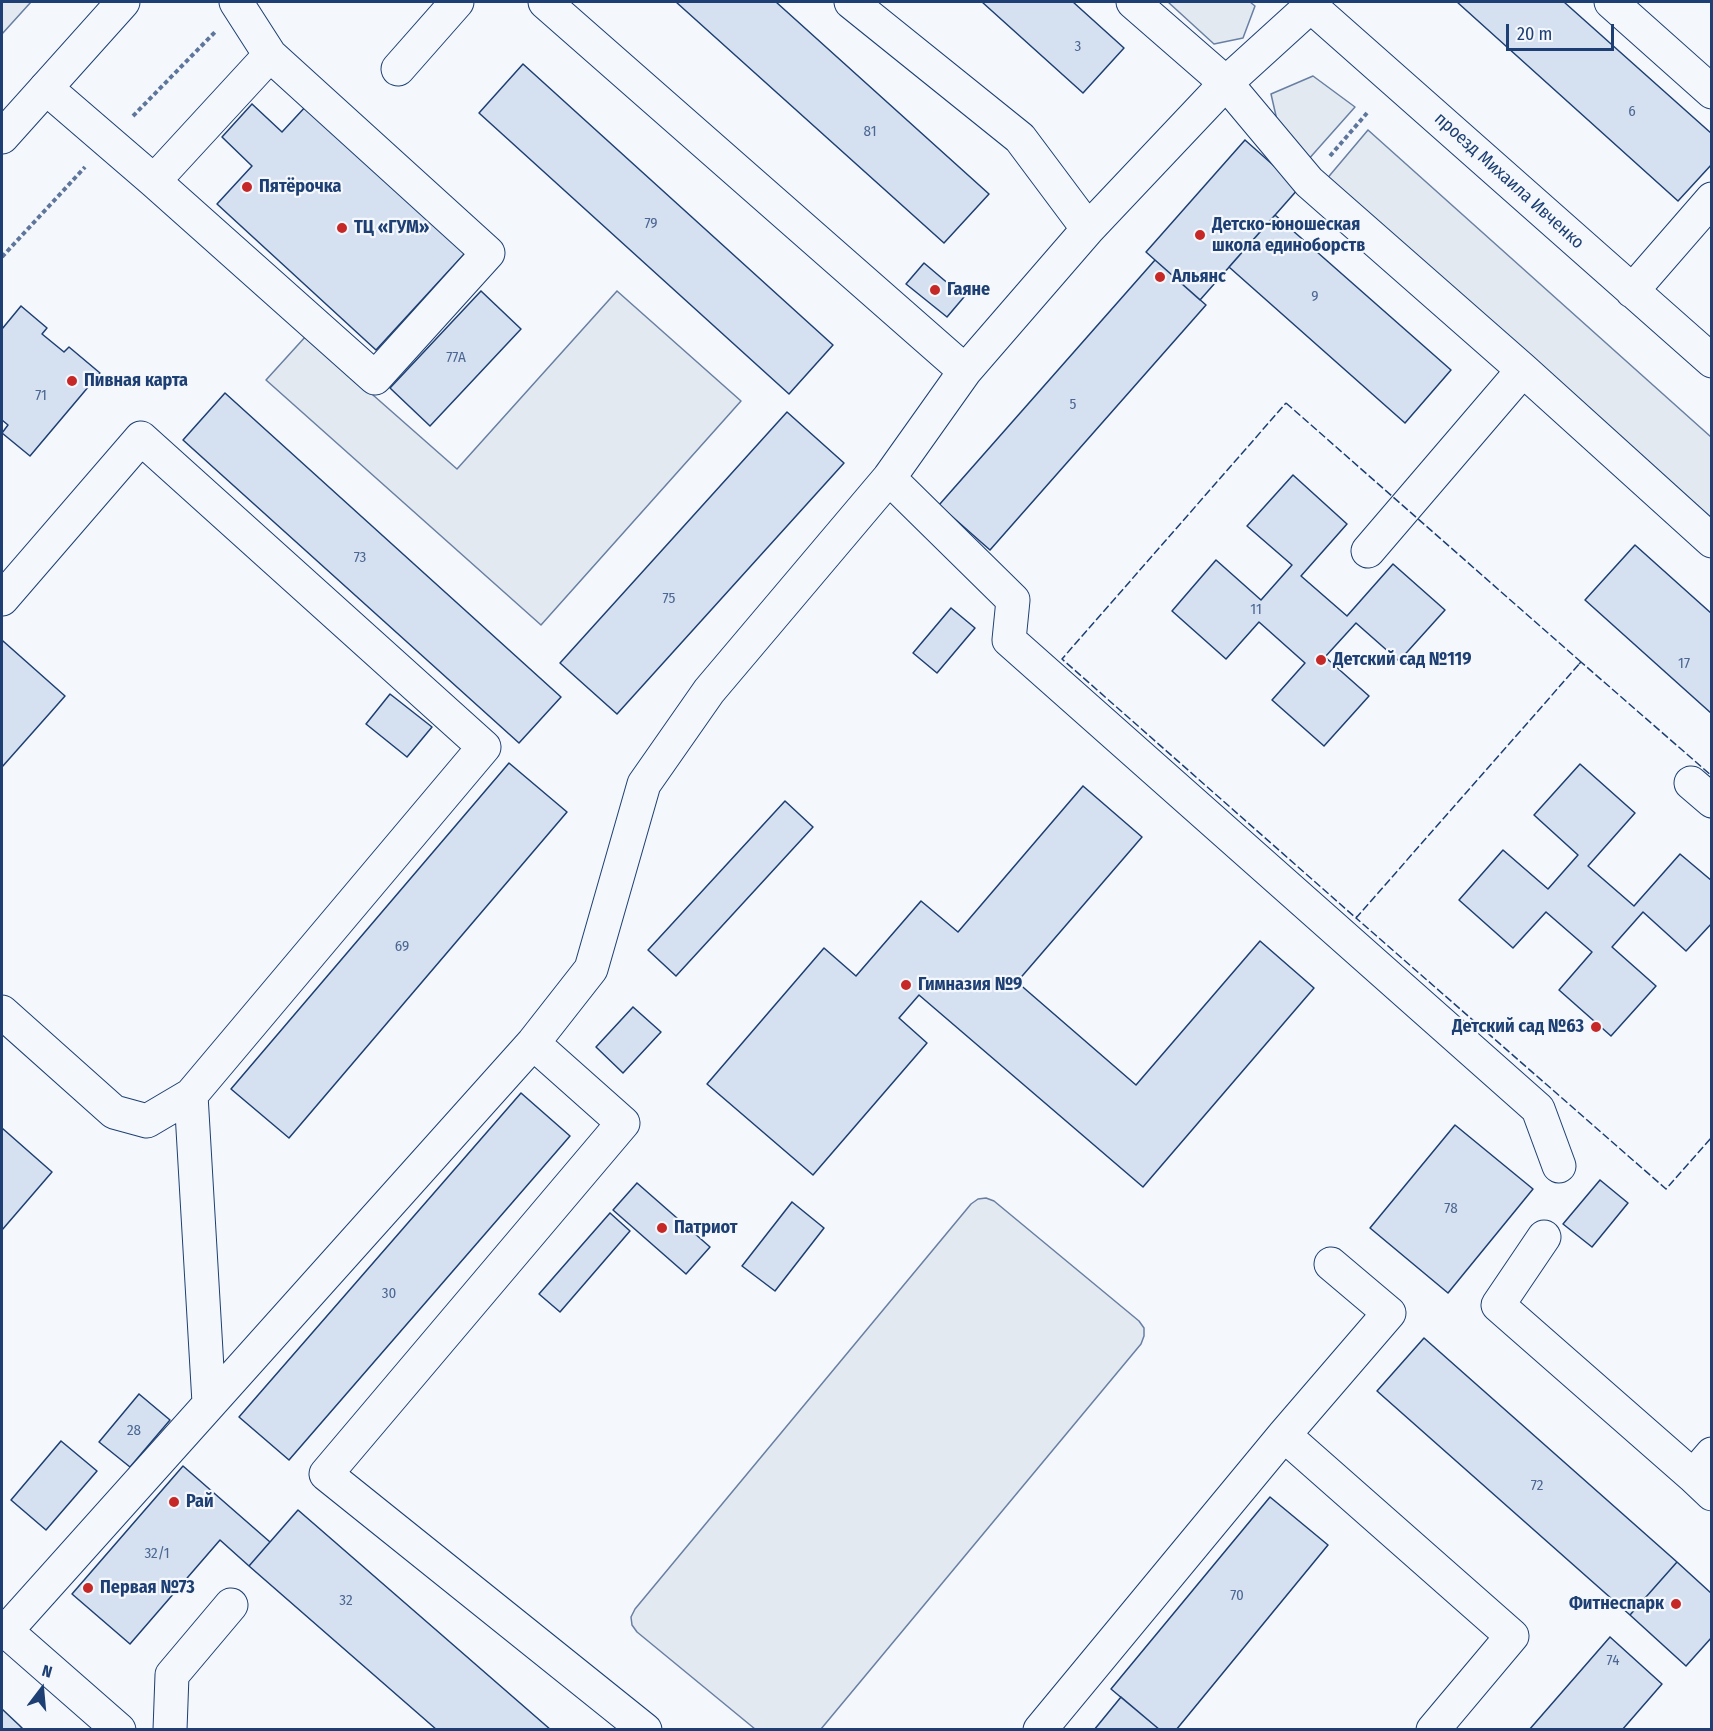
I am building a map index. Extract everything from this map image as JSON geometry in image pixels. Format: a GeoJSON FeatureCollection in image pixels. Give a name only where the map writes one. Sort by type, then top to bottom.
{"type":"FeatureCollection","features":[{"type":"Feature","properties":{"kind":"street"},"geometry":{"type":"LineString","coordinates":[[2,137],[123,2]]}},
{"type":"Feature","properties":{"kind":"street"},"geometry":{"type":"LineString","coordinates":[[46,88],[375,378],[488,253],[270,55],[236,2]]}},
{"type":"Feature","properties":{"kind":"street"},"geometry":{"type":"LineString","coordinates":[[398,69],[457,2]]}},
{"type":"Feature","properties":{"kind":"street"},"geometry":{"type":"LineString","coordinates":[[545,2],[965,371]]}},
{"type":"Feature","properties":{"kind":"street"},"geometry":{"type":"LineString","coordinates":[[851,2],[1020,138],[1088,230]]}},
{"type":"Feature","properties":{"kind":"street"},"geometry":{"type":"LineString","coordinates":[[1133,2],[1226,83],[1309,182],[1523,370],[1712,541]]}},
{"type":"Feature","properties":{"kind":"street"},"geometry":{"type":"LineString","coordinates":[[1611,2],[1712,92]]}},
{"type":"Feature","properties":{"kind":"street"},"geometry":{"type":"LineString","coordinates":[[119,1730],[4,1629],[533,1043],[591,969],[644,784],[709,691],[889,478],[965,371],[1088,230],[1226,83],[1311,3]]}},
{"type":"Feature","properties":{"kind":"street","name":"проезд Михаила Ивченко"},"geometry":{"type":"LineString","coordinates":[[1311,3],[1712,361]]}},
{"type":"Feature","properties":{"kind":"street"},"geometry":{"type":"LineString","coordinates":[[154,181],[270,55]]}},
{"type":"Feature","properties":{"kind":"street"},"geometry":{"type":"LineString","coordinates":[[1632,291],[1712,200]]}},
{"type":"Feature","properties":{"kind":"street"},"geometry":{"type":"LineString","coordinates":[[1368,551],[1523,370]]}},
{"type":"Feature","properties":{"kind":"street"},"geometry":{"type":"LineString","coordinates":[[2,1012],[114,1112],[147,1121],[191,1095],[484,747],[141,438],[6,585]]}},
{"type":"Feature","properties":{"kind":"street"},"geometry":{"type":"LineString","coordinates":[[889,478],[1013,600],[1009,640],[1538,1109],[1559,1167]]}},
{"type":"Feature","properties":{"kind":"street"},"geometry":{"type":"LineString","coordinates":[[533,1043],[623,1123],[326,1474],[645,1730]]}},
{"type":"Feature","properties":{"kind":"street"},"geometry":{"type":"LineString","coordinates":[[191,1095],[209,1403]]}},
{"type":"Feature","properties":{"kind":"street"},"geometry":{"type":"LineString","coordinates":[[1544,1237],[1498,1305],[1705,1475]]}},
{"type":"Feature","properties":{"kind":"street"},"geometry":{"type":"LineString","coordinates":[[1040,1730],[1284,1435],[1389,1313],[1330,1264]]}},
{"type":"Feature","properties":{"kind":"street"},"geometry":{"type":"LineString","coordinates":[[1284,1435],[1512,1636],[1433,1730]]}},
{"type":"Feature","properties":{"kind":"street"},"geometry":{"type":"LineString","coordinates":[[170,1730],[172,1675],[231,1605]]}},
{"type":"Feature","properties":{"kind":"path"},"geometry":{"type":"LineString","coordinates":[[1309,182],[1367,113]]}},
{"type":"Feature","properties":{"kind":"shaded area"},"geometry":{"type":"Polygon","coordinates":[[[2,2],[31,2],[2,34],[2,2]]]}},
{"type":"Feature","properties":{"kind":"shaded area"},"geometry":{"type":"Polygon","coordinates":[[[1168,2],[1250,2],[1255,6],[1243,38],[1214,44],[1168,2]]]}},
{"type":"Feature","properties":{"kind":"shaded area"},"geometry":{"type":"Polygon","coordinates":[[[1313,76],[1355,107],[1307,161],[1279,129],[1271,94],[1313,76]]]}},
{"type":"Feature","properties":{"kind":"shaded area"},"geometry":{"type":"Polygon","coordinates":[[[1368,130],[1711,437],[1711,524],[1325,181],[1368,130]]]}},
{"type":"Feature","properties":{"kind":"shaded area"},"geometry":{"type":"Polygon","coordinates":[[[617,291],[741,401],[541,625],[266,380],[306,336],[457,469],[617,291]]]}},
{"type":"Feature","properties":{"kind":"shaded area"},"geometry":{"type":"Polygon","coordinates":[[[986,1198],[994,1201],[1139,1321],[1144,1328],[1141,1344],[821,1729],[755,1729],[637,1632],[632,1625],[631,1617],[635,1609],[971,1204],[978,1199],[986,1198]]]}},
{"type":"Feature","properties":{"kind":"building"},"geometry":{"type":"Polygon","coordinates":[[[676,2],[776,2],[989,194],[944,243],[676,2]]]}},
{"type":"Feature","properties":{"kind":"building"},"geometry":{"type":"Polygon","coordinates":[[[982,2],[1073,2],[1124,48],[1083,93],[982,2]]]}},
{"type":"Feature","properties":{"kind":"building"},"geometry":{"type":"Polygon","coordinates":[[[1457,2],[1564,2],[1712,134],[1712,164],[1678,201],[1457,2]]]}},
{"type":"Feature","properties":{"kind":"building"},"geometry":{"type":"Polygon","coordinates":[[[523,64],[833,345],[789,394],[479,113],[523,64]]]}},
{"type":"Feature","properties":{"kind":"building","name":"ТЦ «ГУМ»"},"geometry":{"type":"Polygon","coordinates":[[[252,104],[282,132],[307,105],[466,252],[376,350],[217,204],[252,166],[222,137],[252,104]]]}},
{"type":"Feature","properties":{"kind":"building"},"geometry":{"type":"Polygon","coordinates":[[[1245,140],[1299,188],[1200,300],[1146,252],[1245,140]]]}},
{"type":"Feature","properties":{"kind":"building"},"geometry":{"type":"Polygon","coordinates":[[[1275,215],[1451,370],[1405,423],[1229,267],[1275,215]]]}},
{"type":"Feature","properties":{"kind":"building"},"geometry":{"type":"Polygon","coordinates":[[[1155,260],[1206,305],[990,550],[939,505],[1155,260]]]}},
{"type":"Feature","properties":{"kind":"building","name":"Гаяне"},"geometry":{"type":"Polygon","coordinates":[[[924,263],[964,297],[947,317],[906,284],[924,263]]]}},
{"type":"Feature","properties":{"kind":"building"},"geometry":{"type":"Polygon","coordinates":[[[481,291],[521,329],[430,426],[390,388],[481,291]]]}},
{"type":"Feature","properties":{"kind":"building"},"geometry":{"type":"Polygon","coordinates":[[[21,306],[47,328],[42,334],[64,352],[69,347],[100,373],[30,456],[2,433],[8,425],[2,420],[2,329],[21,306]]]}},
{"type":"Feature","properties":{"kind":"building"},"geometry":{"type":"Polygon","coordinates":[[[225,393],[561,697],[519,743],[183,440],[225,393]]]}},
{"type":"Feature","properties":{"kind":"building"},"geometry":{"type":"Polygon","coordinates":[[[787,412],[844,463],[617,714],[560,663],[787,412]]]}},
{"type":"Feature","properties":{"kind":"building"},"geometry":{"type":"Polygon","coordinates":[[[1293,475],[1347,524],[1301,576],[1347,616],[1393,564],[1445,610],[1399,661],[1356,623],[1325,657],[1369,696],[1324,746],[1272,700],[1305,663],[1259,622],[1226,659],[1172,611],[1216,560],[1261,600],[1292,565],[1247,526],[1293,475]]]}},
{"type":"Feature","properties":{"kind":"building"},"geometry":{"type":"Polygon","coordinates":[[[1635,545],[1712,614],[1712,714],[1585,600],[1635,545]]]}},
{"type":"Feature","properties":{"kind":"building"},"geometry":{"type":"Polygon","coordinates":[[[951,608],[975,628],[937,673],[913,653],[951,608]]]}},
{"type":"Feature","properties":{"kind":"building"},"geometry":{"type":"Polygon","coordinates":[[[3,641],[65,696],[2,767],[2,643],[3,641]]]}},
{"type":"Feature","properties":{"kind":"building"},"geometry":{"type":"Polygon","coordinates":[[[390,694],[432,727],[407,757],[366,724],[390,694]]]}},
{"type":"Feature","properties":{"kind":"building"},"geometry":{"type":"Polygon","coordinates":[[[509,763],[567,812],[289,1138],[231,1089],[509,763]]]}},
{"type":"Feature","properties":{"kind":"building"},"geometry":{"type":"Polygon","coordinates":[[[1580,764],[1635,813],[1588,866],[1634,906],[1680,854],[1712,881],[1712,923],[1686,951],[1643,912],[1612,947],[1656,986],[1611,1036],[1559,990],[1592,952],[1546,912],[1513,948],[1459,900],[1503,850],[1548,889],[1578,855],[1534,815],[1580,764]]]}},
{"type":"Feature","properties":{"kind":"building","name":"Гимназия №9"},"geometry":{"type":"Polygon","coordinates":[[[1083,786],[1142,837],[1017,982],[1136,1085],[1260,941],[1314,988],[1143,1187],[919,995],[899,1018],[927,1043],[813,1175],[707,1084],[824,948],[856,976],[921,901],[958,932],[1083,786]]]}},
{"type":"Feature","properties":{"kind":"building"},"geometry":{"type":"Polygon","coordinates":[[[785,801],[813,827],[676,976],[648,950],[785,801]]]}},
{"type":"Feature","properties":{"kind":"building"},"geometry":{"type":"Polygon","coordinates":[[[633,1007],[661,1032],[623,1073],[596,1047],[633,1007]]]}},
{"type":"Feature","properties":{"kind":"building"},"geometry":{"type":"Polygon","coordinates":[[[521,1093],[570,1136],[289,1460],[239,1417],[521,1093]]]}},
{"type":"Feature","properties":{"kind":"building"},"geometry":{"type":"Polygon","coordinates":[[[1455,1125],[1533,1189],[1448,1293],[1370,1228],[1455,1125]]]}},
{"type":"Feature","properties":{"kind":"building"},"geometry":{"type":"Polygon","coordinates":[[[2,1128],[52,1172],[2,1230],[2,1128]]]}},
{"type":"Feature","properties":{"kind":"building"},"geometry":{"type":"Polygon","coordinates":[[[1600,1180],[1628,1203],[1592,1247],[1563,1224],[1600,1180]]]}},
{"type":"Feature","properties":{"kind":"building","name":"Патриот"},"geometry":{"type":"Polygon","coordinates":[[[637,1183],[710,1247],[686,1274],[613,1210],[637,1183]]]}},
{"type":"Feature","properties":{"kind":"building"},"geometry":{"type":"Polygon","coordinates":[[[792,1202],[824,1228],[775,1291],[742,1266],[792,1202]]]}},
{"type":"Feature","properties":{"kind":"building"},"geometry":{"type":"Polygon","coordinates":[[[610,1213],[630,1231],[560,1312],[539,1294],[610,1213]]]}},
{"type":"Feature","properties":{"kind":"building"},"geometry":{"type":"Polygon","coordinates":[[[1424,1338],[1677,1562],[1630,1615],[1377,1391],[1424,1338]]]}},
{"type":"Feature","properties":{"kind":"building"},"geometry":{"type":"Polygon","coordinates":[[[139,1394],[170,1420],[130,1467],[99,1442],[139,1394]]]}},
{"type":"Feature","properties":{"kind":"building"},"geometry":{"type":"Polygon","coordinates":[[[61,1441],[97,1471],[46,1530],[11,1500],[61,1441]]]}},
{"type":"Feature","properties":{"kind":"building"},"geometry":{"type":"Polygon","coordinates":[[[183,1466],[270,1542],[249,1566],[220,1540],[130,1644],[72,1594],[183,1466]]]}},
{"type":"Feature","properties":{"kind":"building"},"geometry":{"type":"Polygon","coordinates":[[[1270,1497],[1328,1545],[1176,1730],[1160,1730],[1111,1689],[1270,1497]]]}},
{"type":"Feature","properties":{"kind":"building"},"geometry":{"type":"Polygon","coordinates":[[[298,1510],[551,1730],[437,1730],[249,1566],[298,1510]]]}},
{"type":"Feature","properties":{"kind":"building","name":"Фитнеспарк"},"geometry":{"type":"Polygon","coordinates":[[[1677,1562],[1712,1594],[1712,1637],[1686,1666],[1630,1615],[1677,1562]]]}},
{"type":"Feature","properties":{"kind":"building"},"geometry":{"type":"Polygon","coordinates":[[[1610,1637],[1662,1684],[1622,1730],[1529,1730],[1610,1637]]]}},
{"type":"Feature","properties":{"kind":"building"},"geometry":{"type":"Polygon","coordinates":[[[1121,1697],[1160,1730],[1094,1730],[1121,1697]]]}},
{"type":"Feature","properties":{"kind":"building"},"geometry":{"type":"Polygon","coordinates":[[[2,1709],[19,1725],[24,1730],[2,1730],[2,1709]]]}},
{"type":"Feature","properties":{"kind":"fence"},"geometry":{"type":"LineString","coordinates":[[1286,403],[1581,662],[1356,918],[1062,659],[1286,403]]}},
{"type":"Feature","properties":{"kind":"fence"},"geometry":{"type":"LineString","coordinates":[[1579,664],[1581,662],[1712,776]]}},
{"type":"Feature","properties":{"kind":"fence"},"geometry":{"type":"LineString","coordinates":[[1357,916],[1356,918],[1666,1189],[1712,1137]]}},
{"type":"Feature","properties":{"kind":"place","name":"Пятёрочка"},"geometry":{"type":"Point","coordinates":[247,187]}},
{"type":"Feature","properties":{"kind":"place","name":"ТЦ «ГУМ»"},"geometry":{"type":"Point","coordinates":[342,228]}},
{"type":"Feature","properties":{"kind":"place","name":"Детско-юношеская школа единоборств"},"geometry":{"type":"Point","coordinates":[1200,235]}},
{"type":"Feature","properties":{"kind":"place","name":"Альянс"},"geometry":{"type":"Point","coordinates":[1160,277]}},
{"type":"Feature","properties":{"kind":"place","name":"Гаяне"},"geometry":{"type":"Point","coordinates":[935,290]}},
{"type":"Feature","properties":{"kind":"place","name":"Пивная карта"},"geometry":{"type":"Point","coordinates":[72,381]}},
{"type":"Feature","properties":{"kind":"place","name":"Детский сад №119"},"geometry":{"type":"Point","coordinates":[1321,660]}},
{"type":"Feature","properties":{"kind":"place","name":"Гимназия №9"},"geometry":{"type":"Point","coordinates":[906,985]}},
{"type":"Feature","properties":{"kind":"place","name":"Детский сад №63"},"geometry":{"type":"Point","coordinates":[1596,1027]}},
{"type":"Feature","properties":{"kind":"place","name":"Патриот"},"geometry":{"type":"Point","coordinates":[662,1228]}},
{"type":"Feature","properties":{"kind":"place","name":"Рай"},"geometry":{"type":"Point","coordinates":[174,1502]}},
{"type":"Feature","properties":{"kind":"place","name":"Первая №73"},"geometry":{"type":"Point","coordinates":[88,1588]}},
{"type":"Feature","properties":{"kind":"place","name":"Фитнеспарк"},"geometry":{"type":"Point","coordinates":[1676,1604]}}]}
